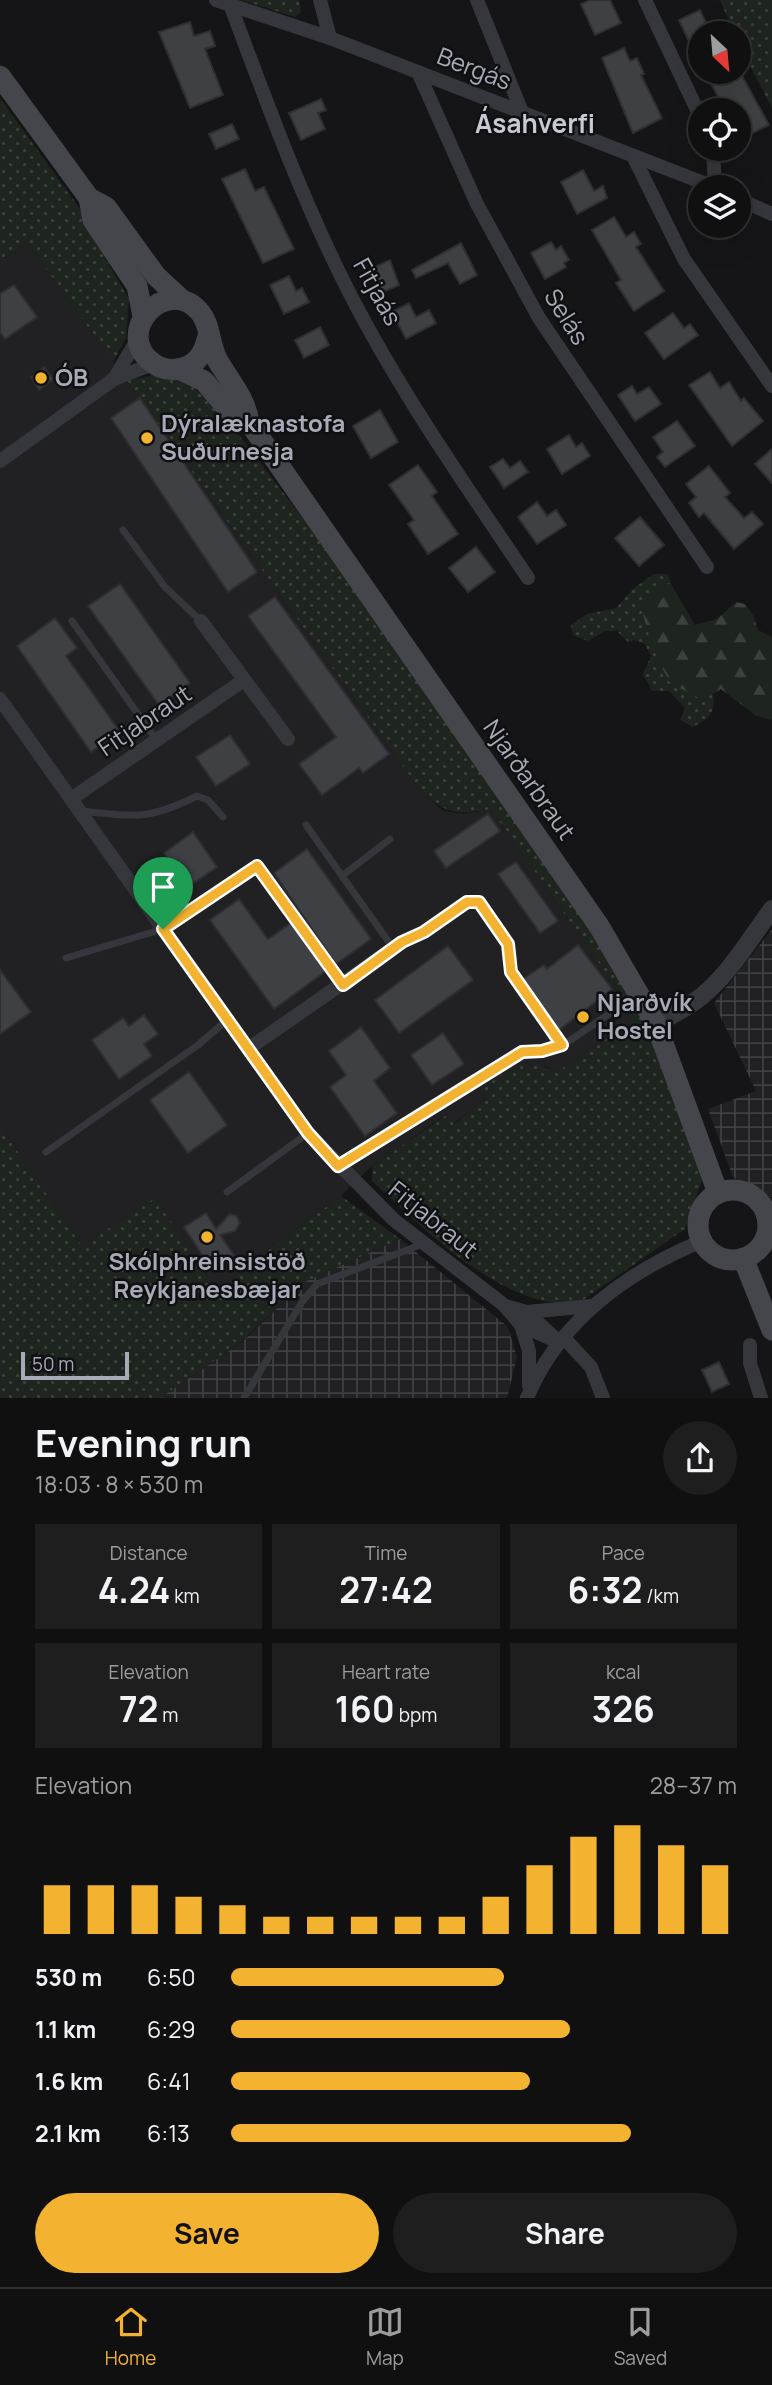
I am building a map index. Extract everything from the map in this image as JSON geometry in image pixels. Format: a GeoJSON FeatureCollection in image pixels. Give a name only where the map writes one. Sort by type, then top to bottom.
{"type":"FeatureCollection","features":[{"type":"Feature","properties":{"kind":"main road","name":"Njarðarbraut"},"geometry":{"type":"LineString","coordinates":[[0,76],[89,198],[93,220],[137,286],[143,316],[138,338]]}},
{"type":"Feature","properties":{"kind":"main road","name":"Njarðarbraut"},"geometry":{"type":"LineString","coordinates":[[89,198],[106,207],[156,276],[201,313],[216,358],[246,404],[249,422],[599,926],[656,1024],[718,1193]]}},
{"type":"Feature","properties":{"kind":"main road"},"geometry":{"type":"LineString","coordinates":[[143,316],[160,302],[182,300]]}},
{"type":"Feature","properties":{"kind":"main road"},"geometry":{"type":"LineString","coordinates":[[179,369],[200,357],[208,336]]}},
{"type":"Feature","properties":{"kind":"main road"},"geometry":{"type":"LineString","coordinates":[[138,338],[140,348],[153,364]]}},
{"type":"Feature","properties":{"kind":"main road","name":"Njarðarbraut"},"geometry":{"type":"LineString","coordinates":[[153,364],[161,368],[179,369],[204,381],[233,415],[249,422]]}},
{"type":"Feature","properties":{"kind":"main road"},"geometry":{"type":"LineString","coordinates":[[737,1191],[747,1194],[756,1199],[769,1215],[768,1227],[760,1246],[743,1258],[734,1260],[715,1255],[702,1241],[698,1219],[702,1209],[718,1193],[737,1191]]}},
{"type":"Feature","properties":{"kind":"main road"},"geometry":{"type":"LineString","coordinates":[[743,1258],[772,1330]]}},
{"type":"Feature","properties":{"kind":"street","name":"Bergás"},"geometry":{"type":"LineString","coordinates":[[216,0],[330,38],[688,177]]}},
{"type":"Feature","properties":{"kind":"street"},"geometry":{"type":"LineString","coordinates":[[320,0],[330,38]]}},
{"type":"Feature","properties":{"kind":"street"},"geometry":{"type":"LineString","coordinates":[[477,0],[522,112]]}},
{"type":"Feature","properties":{"kind":"street"},"geometry":{"type":"LineString","coordinates":[[645,0],[691,98]]}},
{"type":"Feature","properties":{"kind":"street","name":"Fitjaás"},"geometry":{"type":"LineString","coordinates":[[231,7],[282,144],[342,277],[426,426],[528,578]]}},
{"type":"Feature","properties":{"kind":"street","name":"Selás"},"geometry":{"type":"LineString","coordinates":[[418,72],[477,204],[538,318],[707,567]]}},
{"type":"Feature","properties":{"kind":"street"},"geometry":{"type":"LineString","coordinates":[[634,156],[684,259],[772,387]]}},
{"type":"Feature","properties":{"kind":"street"},"geometry":{"type":"LineString","coordinates":[[751,205],[772,214]]}},
{"type":"Feature","properties":{"kind":"street"},"geometry":{"type":"LineString","coordinates":[[114,379],[138,338]]}},
{"type":"Feature","properties":{"kind":"street"},"geometry":{"type":"LineString","coordinates":[[0,461],[114,379],[153,364]]}},
{"type":"Feature","properties":{"kind":"street"},"geometry":{"type":"LineString","coordinates":[[201,621],[288,739]]}},
{"type":"Feature","properties":{"kind":"street","name":"Fitjabraut"},"geometry":{"type":"LineString","coordinates":[[75,805],[244,680]]}},
{"type":"Feature","properties":{"kind":"street","name":"Fitjabraut"},"geometry":{"type":"LineString","coordinates":[[0,699],[308,1133],[338,1166],[423,1243],[504,1305],[562,1341]]}},
{"type":"Feature","properties":{"kind":"street"},"geometry":{"type":"LineString","coordinates":[[656,1024],[704,993],[735,961],[772,909]]}},
{"type":"Feature","properties":{"kind":"street"},"geometry":{"type":"LineString","coordinates":[[248,1049],[397,946]]}},
{"type":"Feature","properties":{"kind":"street"},"geometry":{"type":"LineString","coordinates":[[338,1166],[474,1081]]}},
{"type":"Feature","properties":{"kind":"street"},"geometry":{"type":"LineString","coordinates":[[528,1395],[562,1341],[591,1306],[638,1272],[702,1241]]}},
{"type":"Feature","properties":{"kind":"street"},"geometry":{"type":"LineString","coordinates":[[524,1319],[591,1306]]}},
{"type":"Feature","properties":{"kind":"street","name":"Fitjabraut"},"geometry":{"type":"LineString","coordinates":[[524,1319],[529,1351],[528,1395]]}},
{"type":"Feature","properties":{"kind":"street"},"geometry":{"type":"LineString","coordinates":[[562,1341],[591,1367],[603,1398]]}},
{"type":"Feature","properties":{"kind":"street"},"geometry":{"type":"LineString","coordinates":[[750,1345],[750,1363],[761,1398]]}},
{"type":"Feature","properties":{"kind":"lane"},"geometry":{"type":"LineString","coordinates":[[123,530],[165,587],[201,621]]}},
{"type":"Feature","properties":{"kind":"lane"},"geometry":{"type":"LineString","coordinates":[[72,621],[157,742]]}},
{"type":"Feature","properties":{"kind":"lane"},"geometry":{"type":"LineString","coordinates":[[75,805],[140,816],[163,812],[197,796],[208,800],[223,817]]}},
{"type":"Feature","properties":{"kind":"lane"},"geometry":{"type":"LineString","coordinates":[[306,825],[397,946],[424,932],[467,902],[479,902],[508,944],[511,972],[562,1045]]}},
{"type":"Feature","properties":{"kind":"lane"},"geometry":{"type":"LineString","coordinates":[[342,876],[390,839]]}},
{"type":"Feature","properties":{"kind":"lane"},"geometry":{"type":"LineString","coordinates":[[66,958],[163,929],[257,866],[343,985]]}},
{"type":"Feature","properties":{"kind":"lane"},"geometry":{"type":"LineString","coordinates":[[474,1081],[522,1052],[542,1051],[562,1045],[618,1008]]}},
{"type":"Feature","properties":{"kind":"lane"},"geometry":{"type":"LineString","coordinates":[[46,1152],[198,1045],[228,1019]]}},
{"type":"Feature","properties":{"kind":"lane"},"geometry":{"type":"LineString","coordinates":[[227,1192],[308,1133]]}},
{"type":"Feature","properties":{"kind":"lane"},"geometry":{"type":"LineString","coordinates":[[244,1398],[302,1302],[317,1284],[423,1243]]}},
{"type":"Feature","properties":{"kind":"shaded area"},"geometry":{"type":"Polygon","coordinates":[[[27,242],[420,790],[443,811],[464,814],[491,809],[615,986],[632,1022],[557,1072],[546,1066],[489,1097],[454,1123],[447,1114],[372,1166],[341,1196],[216,1289],[155,1198],[82,1246],[0,1126],[0,261],[27,242]]]}},
{"type":"Feature","properties":{"kind":"shaded area"},"geometry":{"type":"Polygon","coordinates":[[[772,929],[772,1197],[745,1186],[733,1177],[708,1109],[756,1091],[714,1003],[772,929]]]}},
{"type":"Feature","properties":{"kind":"shaded area"},"geometry":{"type":"Polygon","coordinates":[[[400,1239],[508,1327],[517,1357],[507,1398],[160,1398],[242,1342],[304,1282],[400,1239]]]}},
{"type":"Feature","properties":{"kind":"green space"},"geometry":{"type":"Polygon","coordinates":[[[241,0],[299,0],[301,12],[295,17],[241,0]]]}},
{"type":"Feature","properties":{"kind":"green space"},"geometry":{"type":"Polygon","coordinates":[[[720,0],[772,0],[772,108],[751,68],[751,21],[729,21],[720,0]]]}},
{"type":"Feature","properties":{"kind":"green space"},"geometry":{"type":"Polygon","coordinates":[[[0,98],[92,226],[105,258],[129,299],[126,338],[113,362],[27,242],[0,261],[0,98]]]}},
{"type":"Feature","properties":{"kind":"green space"},"geometry":{"type":"Polygon","coordinates":[[[162,374],[189,384],[218,408],[351,581],[594,931],[647,1023],[704,1174],[685,1229],[580,1302],[552,1302],[524,1295],[468,1264],[372,1181],[372,1166],[448,1114],[455,1123],[489,1097],[483,1088],[501,1075],[526,1065],[557,1072],[632,1022],[615,986],[491,809],[452,811],[437,804],[420,790],[126,380],[162,374]]]}},
{"type":"Feature","properties":{"kind":"green space"},"geometry":{"type":"Polygon","coordinates":[[[654,574],[668,574],[671,584],[656,586],[703,700],[713,694],[710,715],[693,727],[680,720],[685,708],[669,691],[652,691],[643,674],[651,656],[645,644],[634,640],[628,642],[617,631],[605,631],[588,641],[573,635],[571,625],[587,614],[616,608],[634,588],[654,574]]]}},
{"type":"Feature","properties":{"kind":"green space"},"geometry":{"type":"Polygon","coordinates":[[[671,584],[695,625],[717,619],[736,602],[745,604],[753,615],[758,630],[772,637],[772,720],[756,716],[721,689],[703,700],[670,683],[652,647],[640,603],[656,586],[671,584]]]}},
{"type":"Feature","properties":{"kind":"green space"},"geometry":{"type":"Polygon","coordinates":[[[0,1126],[82,1246],[155,1198],[216,1289],[341,1196],[400,1239],[304,1282],[241,1342],[160,1398],[0,1398],[0,1126]]]}},
{"type":"Feature","properties":{"kind":"building"},"geometry":{"type":"Polygon","coordinates":[[[590,0],[610,0],[621,23],[595,35],[581,4],[590,0]]]}},
{"type":"Feature","properties":{"kind":"building"},"geometry":{"type":"Polygon","coordinates":[[[700,10],[705,21],[688,21],[688,39],[679,20],[700,10]]]}},
{"type":"Feature","properties":{"kind":"building"},"geometry":{"type":"Polygon","coordinates":[[[190,22],[194,36],[210,31],[215,46],[205,49],[223,95],[190,108],[159,32],[190,22]]]}},
{"type":"Feature","properties":{"kind":"building"},"geometry":{"type":"Polygon","coordinates":[[[624,48],[630,61],[637,58],[644,74],[641,75],[662,118],[633,133],[602,58],[624,48]]]}},
{"type":"Feature","properties":{"kind":"building"},"geometry":{"type":"Polygon","coordinates":[[[711,84],[747,84],[769,125],[751,134],[751,98],[719,98],[711,84]]]}},
{"type":"Feature","properties":{"kind":"building"},"geometry":{"type":"Polygon","coordinates":[[[321,99],[326,110],[318,113],[325,129],[301,140],[289,113],[321,99]]]}},
{"type":"Feature","properties":{"kind":"building"},"geometry":{"type":"Polygon","coordinates":[[[232,124],[239,139],[216,149],[209,134],[232,124]]]}},
{"type":"Feature","properties":{"kind":"building"},"geometry":{"type":"Polygon","coordinates":[[[245,169],[255,191],[264,187],[294,249],[263,263],[222,179],[245,169]]]}},
{"type":"Feature","properties":{"kind":"building"},"geometry":{"type":"Polygon","coordinates":[[[583,170],[594,191],[603,186],[607,198],[577,214],[561,182],[583,170]]]}},
{"type":"Feature","properties":{"kind":"building"},"geometry":{"type":"Polygon","coordinates":[[[614,217],[626,237],[634,232],[641,244],[636,247],[664,291],[634,311],[616,283],[621,280],[592,230],[614,217]]]}},
{"type":"Feature","properties":{"kind":"building"},"geometry":{"type":"Polygon","coordinates":[[[551,242],[556,250],[561,246],[569,260],[564,263],[566,267],[545,279],[531,253],[551,242]]]}},
{"type":"Feature","properties":{"kind":"building"},"geometry":{"type":"Polygon","coordinates":[[[461,243],[477,275],[460,284],[448,263],[416,278],[412,270],[461,243]]]}},
{"type":"Feature","properties":{"kind":"building"},"geometry":{"type":"Polygon","coordinates":[[[390,260],[399,285],[379,294],[368,270],[390,260]]]}},
{"type":"Feature","properties":{"kind":"building"},"geometry":{"type":"Polygon","coordinates":[[[289,276],[296,291],[302,288],[309,302],[284,314],[270,285],[289,276]]]}},
{"type":"Feature","properties":{"kind":"building"},"geometry":{"type":"Polygon","coordinates":[[[14,285],[37,317],[5,339],[0,332],[0,294],[14,285]]]}},
{"type":"Feature","properties":{"kind":"building"},"geometry":{"type":"Polygon","coordinates":[[[409,303],[416,317],[429,310],[436,323],[406,339],[392,312],[409,303]]]}},
{"type":"Feature","properties":{"kind":"building"},"geometry":{"type":"Polygon","coordinates":[[[673,313],[684,328],[690,324],[698,335],[664,359],[645,333],[673,313]]]}},
{"type":"Feature","properties":{"kind":"building"},"geometry":{"type":"Polygon","coordinates":[[[320,327],[329,345],[304,358],[295,340],[320,327]]]}},
{"type":"Feature","properties":{"kind":"building"},"geometry":{"type":"Polygon","coordinates":[[[44,367],[53,379],[39,390],[31,377],[44,367]]]}},
{"type":"Feature","properties":{"kind":"building"},"geometry":{"type":"Polygon","coordinates":[[[710,372],[720,388],[729,382],[741,401],[744,398],[763,421],[732,446],[689,385],[710,372]]]}},
{"type":"Feature","properties":{"kind":"building"},"geometry":{"type":"Polygon","coordinates":[[[632,386],[637,394],[649,387],[661,404],[635,421],[618,395],[632,386]]]}},
{"type":"Feature","properties":{"kind":"building"},"geometry":{"type":"Polygon","coordinates":[[[140,398],[257,572],[228,592],[111,418],[140,398]]]}},
{"type":"Feature","properties":{"kind":"building"},"geometry":{"type":"Polygon","coordinates":[[[380,410],[398,442],[371,458],[353,426],[380,410]]]}},
{"type":"Feature","properties":{"kind":"building"},"geometry":{"type":"Polygon","coordinates":[[[677,421],[695,446],[665,467],[657,457],[663,452],[653,437],[677,421]]]}},
{"type":"Feature","properties":{"kind":"building"},"geometry":{"type":"Polygon","coordinates":[[[569,435],[576,447],[582,443],[590,456],[562,474],[547,449],[569,435]]]}},
{"type":"Feature","properties":{"kind":"building"},"geometry":{"type":"Polygon","coordinates":[[[772,449],[772,483],[755,464],[772,449]]]}},
{"type":"Feature","properties":{"kind":"building"},"geometry":{"type":"Polygon","coordinates":[[[503,459],[510,468],[520,461],[528,472],[504,488],[490,467],[503,459]]]}},
{"type":"Feature","properties":{"kind":"building"},"geometry":{"type":"Polygon","coordinates":[[[418,465],[437,492],[432,496],[458,534],[428,554],[408,524],[414,520],[389,485],[418,465]]]}},
{"type":"Feature","properties":{"kind":"building"},"geometry":{"type":"Polygon","coordinates":[[[709,466],[730,493],[725,497],[744,518],[752,512],[763,524],[734,549],[704,513],[699,517],[689,503],[696,497],[686,484],[709,466]]]}},
{"type":"Feature","properties":{"kind":"building"},"geometry":{"type":"Polygon","coordinates":[[[537,502],[547,516],[556,510],[566,525],[537,544],[518,517],[537,502]]]}},
{"type":"Feature","properties":{"kind":"building"},"geometry":{"type":"Polygon","coordinates":[[[640,517],[664,545],[639,566],[615,538],[640,517]]]}},
{"type":"Feature","properties":{"kind":"building"},"geometry":{"type":"Polygon","coordinates":[[[476,547],[495,572],[468,592],[449,568],[476,547]]]}},
{"type":"Feature","properties":{"kind":"building"},"geometry":{"type":"Polygon","coordinates":[[[120,584],[190,683],[159,705],[88,606],[120,584]]]}},
{"type":"Feature","properties":{"kind":"building"},"geometry":{"type":"Polygon","coordinates":[[[275,597],[389,754],[363,773],[359,768],[322,795],[299,764],[336,737],[248,616],[275,597]]]}},
{"type":"Feature","properties":{"kind":"building"},"geometry":{"type":"Polygon","coordinates":[[[55,618],[77,648],[66,656],[120,732],[91,752],[17,646],[55,618]]]}},
{"type":"Feature","properties":{"kind":"building"},"geometry":{"type":"Polygon","coordinates":[[[230,735],[250,764],[216,786],[196,757],[230,735]]]}},
{"type":"Feature","properties":{"kind":"building"},"geometry":{"type":"Polygon","coordinates":[[[488,814],[500,831],[446,868],[434,851],[488,814]]]}},
{"type":"Feature","properties":{"kind":"building"},"geometry":{"type":"Polygon","coordinates":[[[193,832],[217,867],[188,887],[164,853],[193,832]]]}},
{"type":"Feature","properties":{"kind":"building"},"geometry":{"type":"Polygon","coordinates":[[[307,849],[371,939],[336,964],[274,873],[307,849]]]}},
{"type":"Feature","properties":{"kind":"building"},"geometry":{"type":"Polygon","coordinates":[[[516,862],[558,921],[540,933],[498,874],[516,862]]]}},
{"type":"Feature","properties":{"kind":"building"},"geometry":{"type":"Polygon","coordinates":[[[239,899],[268,939],[291,923],[326,971],[274,1009],[210,920],[239,899]]]}},
{"type":"Feature","properties":{"kind":"building"},"geometry":{"type":"Polygon","coordinates":[[[578,945],[612,989],[559,1030],[523,979],[544,965],[547,969],[578,945]]]}},
{"type":"Feature","properties":{"kind":"building"},"geometry":{"type":"Polygon","coordinates":[[[448,946],[473,980],[399,1033],[375,1000],[448,946]]]}},
{"type":"Feature","properties":{"kind":"building"},"geometry":{"type":"Polygon","coordinates":[[[0,970],[31,1012],[0,1034],[0,970]]]}},
{"type":"Feature","properties":{"kind":"building"},"geometry":{"type":"Polygon","coordinates":[[[144,1015],[158,1034],[144,1044],[152,1056],[119,1079],[92,1040],[123,1018],[129,1026],[144,1015]]]}},
{"type":"Feature","properties":{"kind":"building"},"geometry":{"type":"Polygon","coordinates":[[[361,1027],[390,1068],[374,1081],[397,1113],[365,1136],[330,1087],[346,1075],[329,1051],[361,1027]]]}},
{"type":"Feature","properties":{"kind":"building"},"geometry":{"type":"Polygon","coordinates":[[[443,1033],[464,1064],[432,1085],[411,1055],[443,1033]]]}},
{"type":"Feature","properties":{"kind":"building"},"geometry":{"type":"Polygon","coordinates":[[[189,1072],[227,1125],[188,1153],[150,1100],[189,1072]]]}},
{"type":"Feature","properties":{"kind":"building","name":"Skólphreinsistöð Reykjanesbæjar"},"geometry":{"type":"Polygon","coordinates":[[[206,1213],[216,1229],[230,1214],[237,1216],[240,1223],[235,1231],[220,1235],[234,1255],[212,1270],[184,1227],[206,1213]]]}},
{"type":"Feature","properties":{"kind":"building"},"geometry":{"type":"Polygon","coordinates":[[[719,1362],[729,1384],[712,1392],[702,1370],[719,1362]]]}},
{"type":"Feature","properties":{"kind":"place","name":"ÓB"},"geometry":{"type":"Point","coordinates":[41,378]}},
{"type":"Feature","properties":{"kind":"place","name":"Dýralæknastofa Suðurnesja"},"geometry":{"type":"Point","coordinates":[147,438]}},
{"type":"Feature","properties":{"kind":"place","name":"Njarðvík Hostel"},"geometry":{"type":"Point","coordinates":[583,1017]}},
{"type":"Feature","properties":{"kind":"place","name":"Skólphreinsistöð Reykjanesbæjar"},"geometry":{"type":"Point","coordinates":[207,1237]}},
{"type":"Feature","properties":{"kind":"district","name":"Ásahverfi"},"geometry":{"type":"Point","coordinates":[535,124]}},
{"type":"Feature","properties":{"kind":"route"},"geometry":{"type":"LineString","coordinates":[[257,866],[343,985],[402,942],[424,932],[467,902],[479,902],[508,944],[511,972],[562,1045],[542,1051],[522,1052],[338,1166],[308,1133],[163,929],[257,866]]}}]}
